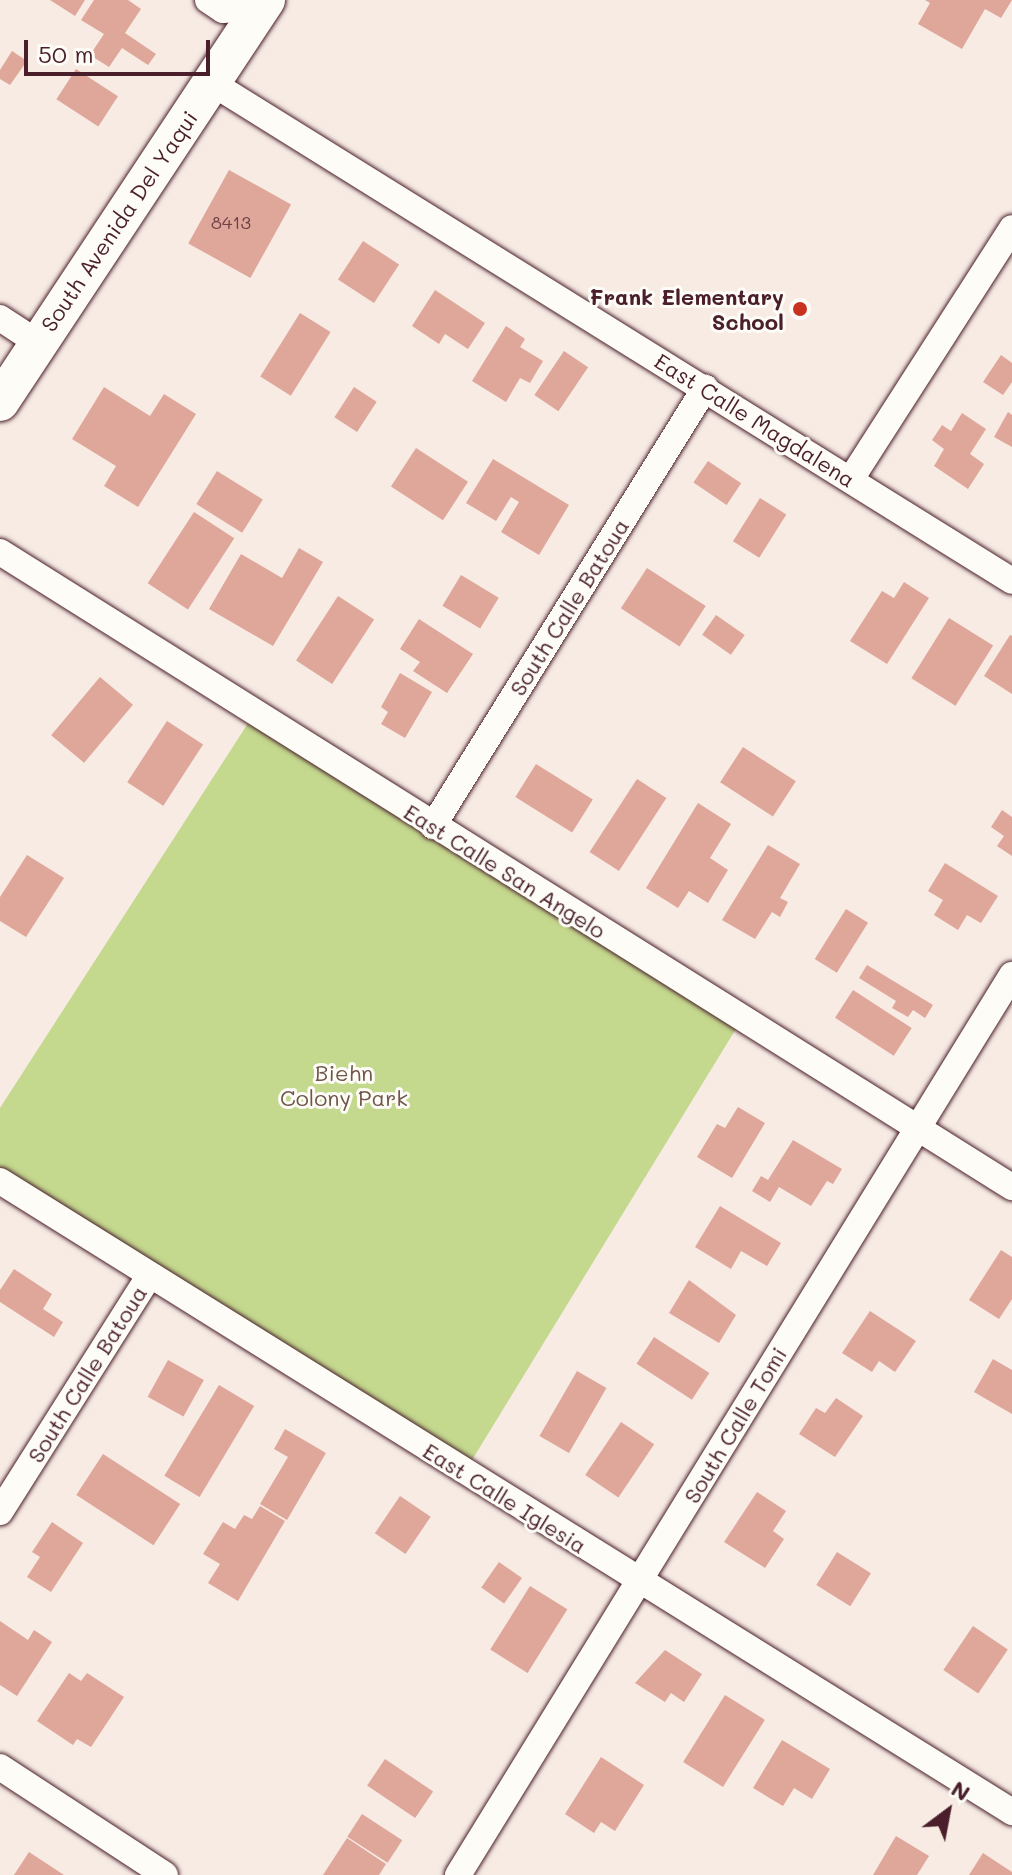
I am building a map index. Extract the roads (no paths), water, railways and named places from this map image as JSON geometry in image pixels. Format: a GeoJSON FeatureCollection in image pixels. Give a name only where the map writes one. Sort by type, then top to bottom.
{"type":"FeatureCollection","features":[{"type":"Feature","properties":{"kind":"street"},"geometry":{"type":"LineString","coordinates":[[208,0],[223,10],[263,2]]}},
{"type":"Feature","properties":{"kind":"street","name":"South Avenida Del Yaqui"},"geometry":{"type":"LineString","coordinates":[[0,402],[263,2]]}},
{"type":"Feature","properties":{"kind":"street","name":"East Calle Magdalena"},"geometry":{"type":"LineString","coordinates":[[212,83],[1012,581]]}},
{"type":"Feature","properties":{"kind":"street"},"geometry":{"type":"LineString","coordinates":[[851,479],[1012,228]]}},
{"type":"Feature","properties":{"kind":"street"},"geometry":{"type":"LineString","coordinates":[[0,318],[38,343]]}},
{"type":"Feature","properties":{"kind":"street","name":"South Calle Batoua"},"geometry":{"type":"LineString","coordinates":[[433,826],[705,388]]}},
{"type":"Feature","properties":{"kind":"street","name":"East Calle San Angelo"},"geometry":{"type":"LineString","coordinates":[[0,552],[1012,1187]]}},
{"type":"Feature","properties":{"kind":"street","name":"South Calle Tomi"},"geometry":{"type":"LineString","coordinates":[[458,1875],[1012,975]]}},
{"type":"Feature","properties":{"kind":"street","name":"East Calle Iglesia"},"geometry":{"type":"LineString","coordinates":[[0,1181],[1012,1812]]}},
{"type":"Feature","properties":{"kind":"street","name":"South Calle Batoua"},"geometry":{"type":"LineString","coordinates":[[0,1512],[149,1276]]}},
{"type":"Feature","properties":{"kind":"street"},"geometry":{"type":"LineString","coordinates":[[0,1767],[165,1875]]}},
{"type":"Feature","properties":{"kind":"place","name":"Frank Elementary School"},"geometry":{"type":"Point","coordinates":[800,309]}},
{"type":"Feature","properties":{"kind":"park label","name":"Biehn Colony Park"},"geometry":{"type":"Point","coordinates":[344,1084]}}]}
